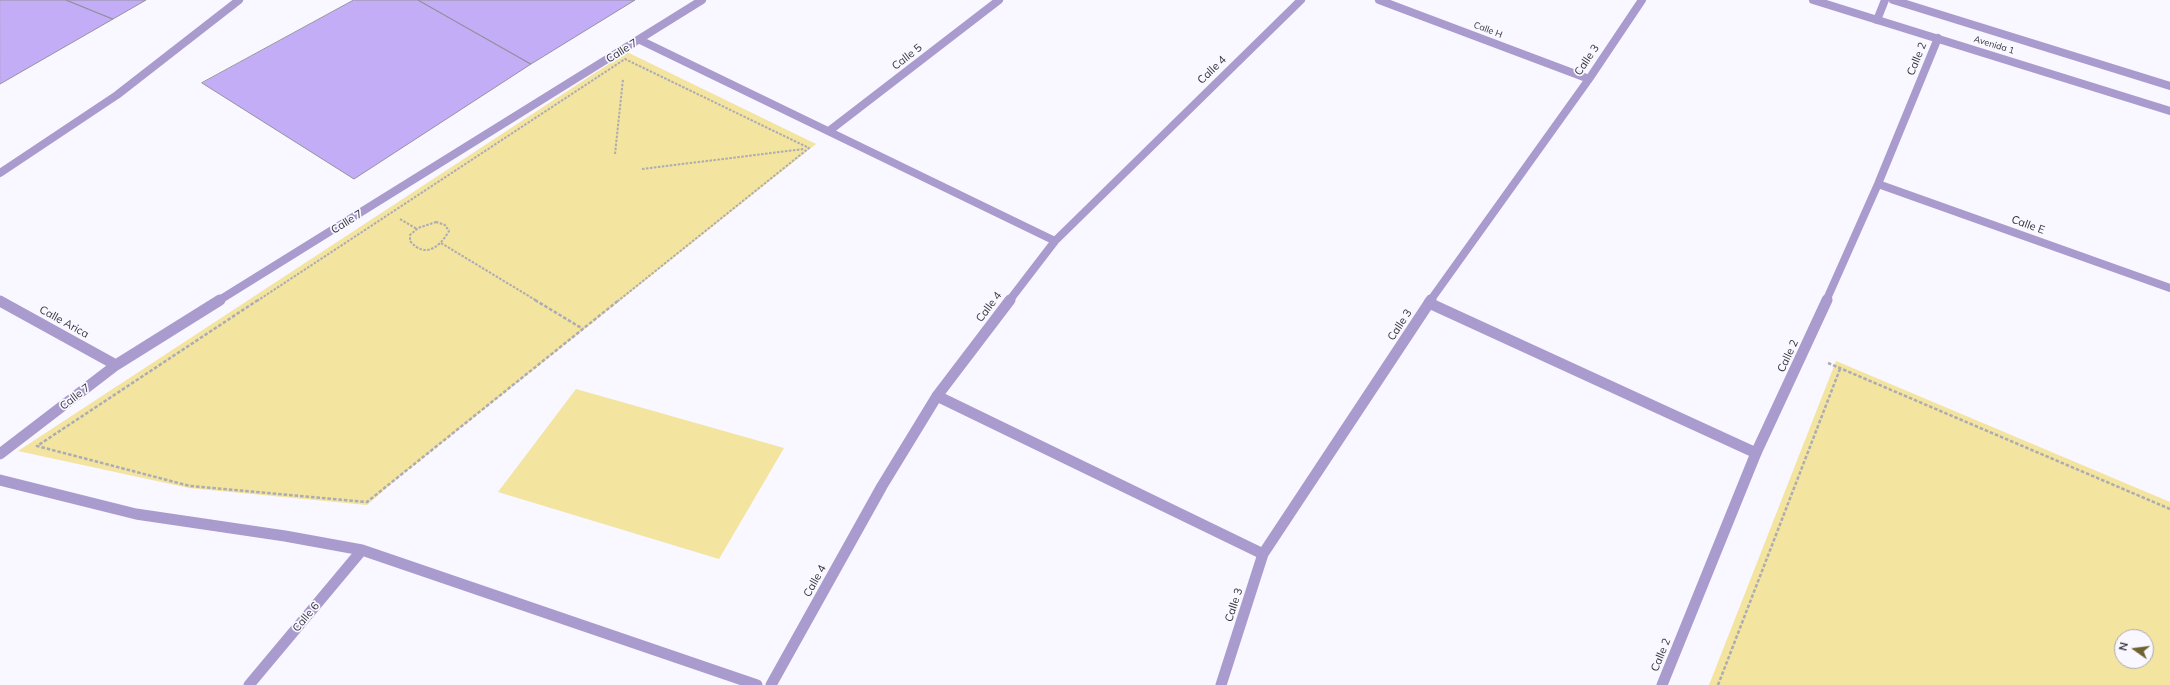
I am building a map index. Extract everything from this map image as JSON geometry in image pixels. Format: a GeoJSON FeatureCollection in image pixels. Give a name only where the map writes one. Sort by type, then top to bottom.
{"type":"FeatureCollection","features":[{"type":"Feature","properties":{"kind":"street"},"geometry":{"type":"LineString","coordinates":[[0,173],[117,95],[239,0]]}},
{"type":"Feature","properties":{"kind":"street","name":"Calle 7"},"geometry":{"type":"LineString","coordinates":[[0,454],[116,365],[702,0]]}},
{"type":"Feature","properties":{"kind":"street","name":"Calle 5"},"geometry":{"type":"LineString","coordinates":[[829,131],[999,0]]}},
{"type":"Feature","properties":{"kind":"street","name":"Calle 4"},"geometry":{"type":"LineString","coordinates":[[771,685],[882,486],[937,396],[1055,240],[1301,0]]}},
{"type":"Feature","properties":{"kind":"street","name":"Calle H"},"geometry":{"type":"LineString","coordinates":[[1379,0],[1589,79]]}},
{"type":"Feature","properties":{"kind":"street","name":"Calle 3"},"geometry":{"type":"LineString","coordinates":[[1221,685],[1263,554],[1428,303],[1589,79],[1642,0]]}},
{"type":"Feature","properties":{"kind":"street","name":"Avenida 1"},"geometry":{"type":"LineString","coordinates":[[1813,0],[2170,111]]}},
{"type":"Feature","properties":{"kind":"street"},"geometry":{"type":"LineString","coordinates":[[1877,20],[1885,0]]}},
{"type":"Feature","properties":{"kind":"street","name":"Avenida 1"},"geometry":{"type":"LineString","coordinates":[[1893,0],[2170,86]]}},
{"type":"Feature","properties":{"kind":"street","name":"Calle 2"},"geometry":{"type":"LineString","coordinates":[[1662,685],[1756,453],[1804,351],[1878,184],[1938,38]]}},
{"type":"Feature","properties":{"kind":"street"},"geometry":{"type":"LineString","coordinates":[[640,40],[1055,240]]}},
{"type":"Feature","properties":{"kind":"street","name":"Calle E"},"geometry":{"type":"LineString","coordinates":[[1878,184],[2170,288]]}},
{"type":"Feature","properties":{"kind":"street","name":"Calle Arica"},"geometry":{"type":"LineString","coordinates":[[0,301],[116,365]]}},
{"type":"Feature","properties":{"kind":"street"},"geometry":{"type":"LineString","coordinates":[[1428,303],[1756,453]]}},
{"type":"Feature","properties":{"kind":"street"},"geometry":{"type":"LineString","coordinates":[[937,396],[1263,554]]}},
{"type":"Feature","properties":{"kind":"street"},"geometry":{"type":"LineString","coordinates":[[0,480],[136,514],[285,536],[362,550],[757,685]]}},
{"type":"Feature","properties":{"kind":"street","name":"Calle 6"},"geometry":{"type":"LineString","coordinates":[[249,685],[362,550]]}},
{"type":"Feature","properties":{"kind":"path"},"geometry":{"type":"LineString","coordinates":[[624,66],[625,59]]}},
{"type":"Feature","properties":{"kind":"path"},"geometry":{"type":"LineString","coordinates":[[625,59],[809,148]]}},
{"type":"Feature","properties":{"kind":"path"},"geometry":{"type":"LineString","coordinates":[[625,59],[37,446],[190,486],[367,502],[809,148]]}},
{"type":"Feature","properties":{"kind":"path"},"geometry":{"type":"LineString","coordinates":[[615,154],[624,74]]}},
{"type":"Feature","properties":{"kind":"path"},"geometry":{"type":"LineString","coordinates":[[642,169],[809,148]]}},
{"type":"Feature","properties":{"kind":"path"},"geometry":{"type":"LineString","coordinates":[[390,214],[417,229]]}},
{"type":"Feature","properties":{"kind":"path"},"geometry":{"type":"LineString","coordinates":[[436,222],[445,225],[449,231],[446,238],[440,243],[428,249],[420,250],[413,248],[409,243],[409,237],[417,229],[424,225],[436,222]]}},
{"type":"Feature","properties":{"kind":"path"},"geometry":{"type":"LineString","coordinates":[[440,243],[583,329]]}},
{"type":"Feature","properties":{"kind":"path"},"geometry":{"type":"LineString","coordinates":[[1804,351],[1840,369],[2170,509]]}},
{"type":"Feature","properties":{"kind":"path"},"geometry":{"type":"LineString","coordinates":[[1718,685],[1840,369]]}},
{"type":"Feature","properties":{"kind":"shaded area"},"geometry":{"type":"Polygon","coordinates":[[[627,52],[816,144],[393,482],[367,505],[189,488],[18,451],[627,52]]]}},
{"type":"Feature","properties":{"kind":"shaded area"},"geometry":{"type":"Polygon","coordinates":[[[1836,361],[2170,502],[2170,685],[1709,685],[1836,361]]]}},
{"type":"Feature","properties":{"kind":"shaded area"},"geometry":{"type":"Polygon","coordinates":[[[576,389],[784,448],[719,559],[498,492],[576,389]]]}},
{"type":"Feature","properties":{"kind":"building"},"geometry":{"type":"Polygon","coordinates":[[[0,0],[66,0],[113,19],[0,84],[0,0]]]}},
{"type":"Feature","properties":{"kind":"building"},"geometry":{"type":"Polygon","coordinates":[[[66,0],[146,0],[113,19],[66,0]]]}},
{"type":"Feature","properties":{"kind":"building"},"geometry":{"type":"Polygon","coordinates":[[[354,0],[418,0],[531,64],[354,179],[202,83],[354,0]]]}},
{"type":"Feature","properties":{"kind":"building"},"geometry":{"type":"Polygon","coordinates":[[[418,0],[635,0],[531,64],[418,0]]]}}]}
